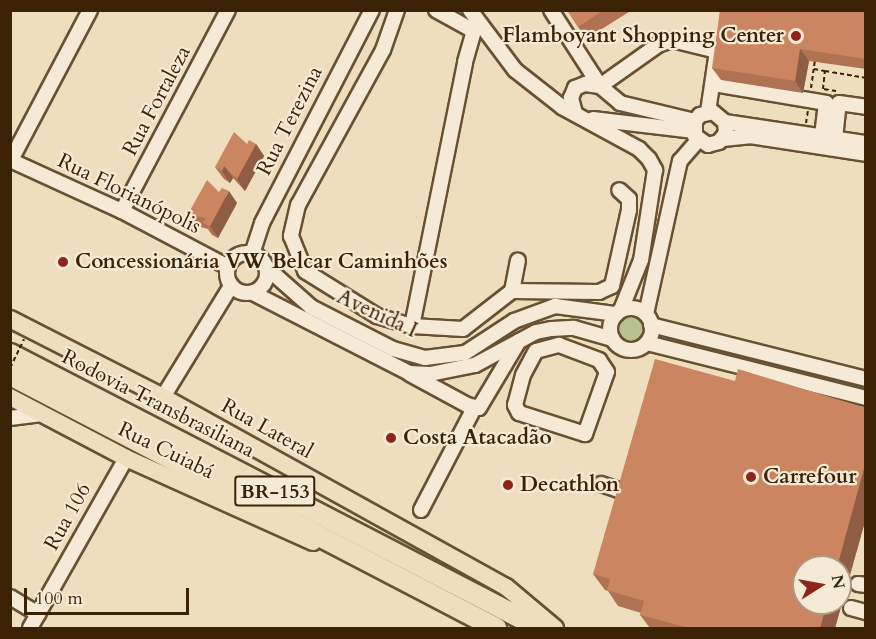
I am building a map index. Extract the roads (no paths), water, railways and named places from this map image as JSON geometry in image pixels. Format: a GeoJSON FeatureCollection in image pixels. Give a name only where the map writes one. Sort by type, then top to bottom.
{"type":"FeatureCollection","features":[{"type":"Feature","properties":{"kind":"highway","name":"Rodovia Transbrasiliana"},"geometry":{"type":"LineString","coordinates":[[10,354],[540,628]]}},
{"type":"Feature","properties":{"kind":"highway","name":"Rodovia Transbrasiliana"},"geometry":{"type":"LineString","coordinates":[[10,375],[496,628]]}},
{"type":"Feature","properties":{"kind":"main road","name":"Rua Lateral"},"geometry":{"type":"LineString","coordinates":[[10,319],[164,397],[506,587],[555,628]]}},
{"type":"Feature","properties":{"kind":"main road","name":"Rua Cuiabá"},"geometry":{"type":"LineString","coordinates":[[10,397],[126,458],[405,580]]}},
{"type":"Feature","properties":{"kind":"street"},"geometry":{"type":"LineString","coordinates":[[11,160],[90,10]]}},
{"type":"Feature","properties":{"kind":"street","name":"Rua Fortaleza"},"geometry":{"type":"LineString","coordinates":[[122,211],[228,10]]}},
{"type":"Feature","properties":{"kind":"street","name":"Rua Terezina"},"geometry":{"type":"LineString","coordinates":[[252,254],[262,223],[372,10]]}},
{"type":"Feature","properties":{"kind":"street"},"geometry":{"type":"LineString","coordinates":[[397,10],[383,50],[298,205],[291,236],[304,271],[377,316],[412,326],[463,329],[512,291],[599,292],[612,286],[629,199],[620,190]]}},
{"type":"Feature","properties":{"kind":"street"},"geometry":{"type":"LineString","coordinates":[[436,10],[478,28]]}},
{"type":"Feature","properties":{"kind":"street"},"geometry":{"type":"LineString","coordinates":[[470,10],[478,28],[515,70],[580,116],[639,149],[649,159],[655,170],[641,260],[619,312],[609,326],[612,339],[628,350],[647,343],[866,398]]}},
{"type":"Feature","properties":{"kind":"street"},"geometry":{"type":"LineString","coordinates":[[551,10],[600,86],[620,103],[696,131],[713,145],[723,139],[750,136],[866,154]]}},
{"type":"Feature","properties":{"kind":"street"},"geometry":{"type":"LineString","coordinates":[[412,326],[465,62],[478,28]]}},
{"type":"Feature","properties":{"kind":"street"},"geometry":{"type":"LineString","coordinates":[[580,116],[571,98],[575,88],[585,84],[600,86],[658,45],[672,40],[719,46],[708,112],[680,161],[649,320],[647,343]]}},
{"type":"Feature","properties":{"kind":"street"},"geometry":{"type":"LineString","coordinates":[[714,84],[826,103],[829,137]]}},
{"type":"Feature","properties":{"kind":"street"},"geometry":{"type":"LineString","coordinates":[[829,137],[839,103],[866,107]]}},
{"type":"Feature","properties":{"kind":"street"},"geometry":{"type":"LineString","coordinates":[[708,112],[718,114],[725,122],[866,143]]}},
{"type":"Feature","properties":{"kind":"street"},"geometry":{"type":"LineString","coordinates":[[580,116],[696,131]]}},
{"type":"Feature","properties":{"kind":"street"},"geometry":{"type":"LineString","coordinates":[[723,139],[725,122]]}},
{"type":"Feature","properties":{"kind":"street","name":"Rua Florianópolis"},"geometry":{"type":"LineString","coordinates":[[11,160],[122,211],[228,267]]}},
{"type":"Feature","properties":{"kind":"street"},"geometry":{"type":"LineString","coordinates":[[624,232],[647,220]]}},
{"type":"Feature","properties":{"kind":"street"},"geometry":{"type":"LineString","coordinates":[[164,397],[231,286],[228,267],[238,255],[252,254],[266,267],[263,285],[253,292],[242,294],[231,286]]}},
{"type":"Feature","properties":{"kind":"street"},"geometry":{"type":"LineString","coordinates":[[512,291],[518,261]]}},
{"type":"Feature","properties":{"kind":"street","name":"Avenida I"},"geometry":{"type":"LineString","coordinates":[[266,267],[311,307],[393,350],[425,358],[465,352],[514,321],[555,306],[619,312]]}},
{"type":"Feature","properties":{"kind":"street","name":"Avenida I"},"geometry":{"type":"LineString","coordinates":[[253,292],[409,373],[430,374],[475,365],[536,332],[574,328],[612,339]]}},
{"type":"Feature","properties":{"kind":"street"},"geometry":{"type":"LineString","coordinates":[[619,312],[634,308],[649,320],[866,379]]}},
{"type":"Feature","properties":{"kind":"street"},"geometry":{"type":"LineString","coordinates":[[421,510],[474,408],[485,402],[519,341]]}},
{"type":"Feature","properties":{"kind":"street"},"geometry":{"type":"LineString","coordinates":[[559,345],[599,360],[607,372],[585,434],[519,413],[515,405],[521,381],[536,351],[559,345]]}},
{"type":"Feature","properties":{"kind":"street"},"geometry":{"type":"LineString","coordinates":[[504,368],[521,381]]}},
{"type":"Feature","properties":{"kind":"street"},"geometry":{"type":"LineString","coordinates":[[409,373],[474,408]]}},
{"type":"Feature","properties":{"kind":"street"},"geometry":{"type":"LineString","coordinates":[[10,418],[42,414]]}},
{"type":"Feature","properties":{"kind":"street","name":"Rua 106"},"geometry":{"type":"LineString","coordinates":[[30,628],[126,458]]}},
{"type":"Feature","properties":{"kind":"street"},"geometry":{"type":"LineString","coordinates":[[601,484],[646,499]]}},
{"type":"Feature","properties":{"kind":"street"},"geometry":{"type":"LineString","coordinates":[[10,597],[38,614]]}},
{"type":"Feature","properties":{"kind":"place","name":"Flamboyant Shopping Center"},"geometry":{"type":"Point","coordinates":[796,36]}},
{"type":"Feature","properties":{"kind":"place","name":"Concessionária VW Belcar Caminhões"},"geometry":{"type":"Point","coordinates":[63,262]}},
{"type":"Feature","properties":{"kind":"place","name":"Costa Atacadão"},"geometry":{"type":"Point","coordinates":[391,438]}},
{"type":"Feature","properties":{"kind":"place","name":"Carrefour"},"geometry":{"type":"Point","coordinates":[751,477]}},
{"type":"Feature","properties":{"kind":"place","name":"Decathlon"},"geometry":{"type":"Point","coordinates":[508,485]}}]}
